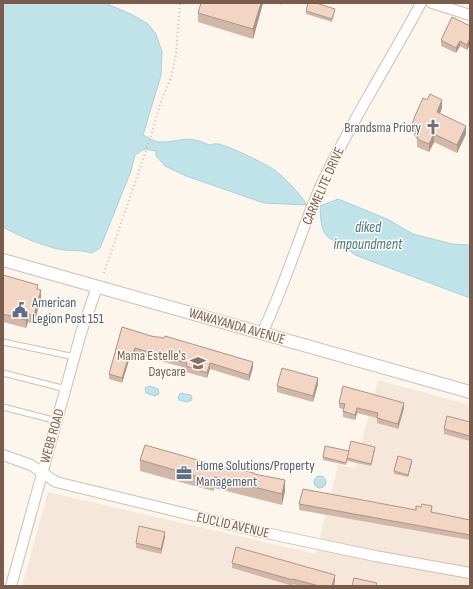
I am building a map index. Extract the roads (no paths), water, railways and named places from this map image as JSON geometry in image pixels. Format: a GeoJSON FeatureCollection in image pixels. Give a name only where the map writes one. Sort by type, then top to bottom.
{"type":"FeatureCollection","features":[{"type":"Feature","properties":{"kind":"street","name":"CARMELITE DRIVE"},"geometry":{"type":"LineString","coordinates":[[262,333],[275,307],[323,182],[350,128],[421,3]]}},
{"type":"Feature","properties":{"kind":"street"},"geometry":{"type":"LineString","coordinates":[[432,3],[470,15]]}},
{"type":"Feature","properties":{"kind":"street","name":"WAWAYANDA AVENUE"},"geometry":{"type":"LineString","coordinates":[[3,260],[470,392]]}},
{"type":"Feature","properties":{"kind":"street","name":"WEBB ROAD"},"geometry":{"type":"LineString","coordinates":[[11,586],[74,358],[97,287]]}},
{"type":"Feature","properties":{"kind":"street","name":"EUCLID AVENUE"},"geometry":{"type":"LineString","coordinates":[[3,455],[31,465],[42,474],[56,482],[261,532],[375,556],[470,573]]}},
{"type":"Feature","properties":{"kind":"lane"},"geometry":{"type":"LineString","coordinates":[[3,342],[74,358]]}},
{"type":"Feature","properties":{"kind":"lane"},"geometry":{"type":"LineString","coordinates":[[3,373],[66,389]]}},
{"type":"Feature","properties":{"kind":"lane"},"geometry":{"type":"LineString","coordinates":[[3,407],[57,421]]}},
{"type":"Feature","properties":{"kind":"water"},"geometry":{"type":"Polygon","coordinates":[[[3,3],[105,3],[133,15],[148,24],[156,34],[162,52],[161,75],[143,135],[158,142],[189,139],[209,145],[223,145],[266,165],[277,172],[294,188],[307,205],[264,203],[186,176],[165,166],[156,156],[156,151],[144,149],[135,155],[131,171],[100,248],[92,253],[51,247],[24,238],[3,227],[3,3]]]}},
{"type":"Feature","properties":{"kind":"water","name":"diked impoundment"},"geometry":{"type":"Polygon","coordinates":[[[338,199],[387,219],[413,234],[452,244],[470,245],[470,298],[355,255],[328,237],[322,227],[320,206],[338,199]]]}},
{"type":"Feature","properties":{"kind":"water"},"geometry":{"type":"Polygon","coordinates":[[[150,386],[158,389],[159,394],[155,396],[146,393],[145,388],[150,386]]]}},
{"type":"Feature","properties":{"kind":"water"},"geometry":{"type":"Polygon","coordinates":[[[180,393],[191,395],[192,400],[187,402],[179,400],[178,398],[180,393]]]}},
{"type":"Feature","properties":{"kind":"water"},"geometry":{"type":"Polygon","coordinates":[[[322,476],[325,477],[325,487],[318,488],[315,487],[314,480],[315,477],[322,476]]]}},
{"type":"Feature","properties":{"kind":"place","name":"Brandsma Priory"},"geometry":{"type":"Point","coordinates":[433,127]}},
{"type":"Feature","properties":{"kind":"place","name":"American Legion Post 151"},"geometry":{"type":"Point","coordinates":[20,310]}},
{"type":"Feature","properties":{"kind":"place","name":"Mama Estelle's Daycare"},"geometry":{"type":"Point","coordinates":[198,363]}},
{"type":"Feature","properties":{"kind":"place","name":"Home Solutions/Property Management"},"geometry":{"type":"Point","coordinates":[184,473]}}]}
